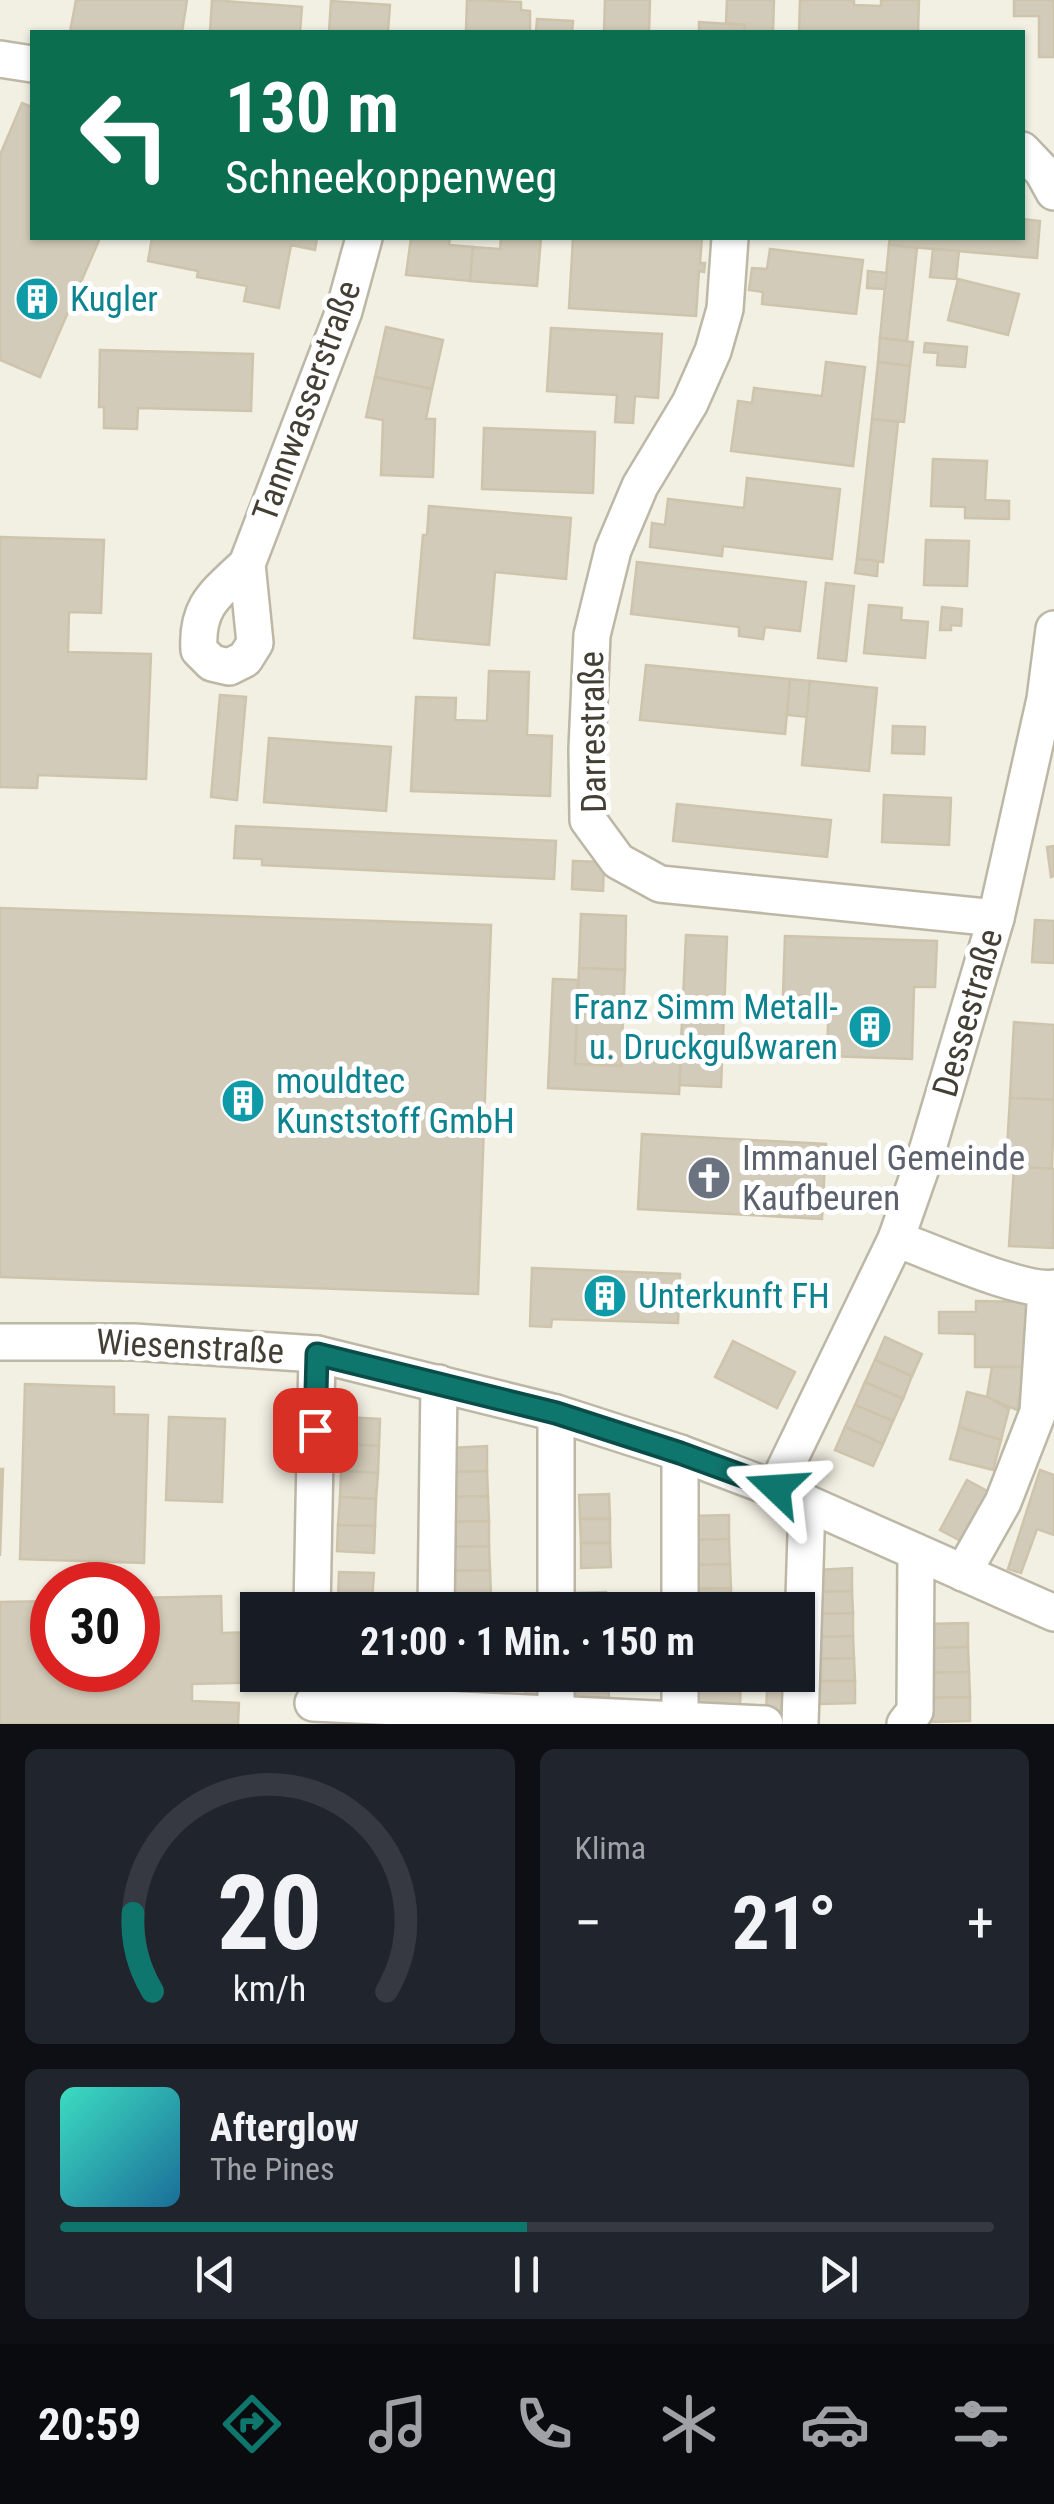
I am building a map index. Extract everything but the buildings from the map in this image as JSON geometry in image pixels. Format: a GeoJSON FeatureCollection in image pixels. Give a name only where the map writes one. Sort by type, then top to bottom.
{"type":"FeatureCollection","features":[{"type":"Feature","properties":{"kind":"street"},"geometry":{"type":"LineString","coordinates":[[0,60],[30,64]]}},
{"type":"Feature","properties":{"kind":"street"},"geometry":{"type":"LineString","coordinates":[[1025,153],[1043,172],[1054,192]]}},
{"type":"Feature","properties":{"kind":"street","name":"Tannwasserstraße"},"geometry":{"type":"LineString","coordinates":[[246,564],[344,310],[363,240]]}},
{"type":"Feature","properties":{"kind":"street","name":"Darrestraße"},"geometry":{"type":"LineString","coordinates":[[730,240],[725,308],[713,352],[690,403],[640,486],[613,550],[592,635],[586,749],[588,820],[618,860],[660,884],[996,918]]}},
{"type":"Feature","properties":{"kind":"street","name":"Dessestraße"},"geometry":{"type":"LineString","coordinates":[[791,1496],[896,1239],[928,1148],[996,918],[1049,699],[1054,628]]}},
{"type":"Feature","properties":{"kind":"street"},"geometry":{"type":"LineString","coordinates":[[896,1239],[1006,1278],[1050,1288],[1038,1412],[1003,1502],[963,1573]]}},
{"type":"Feature","properties":{"kind":"street","name":"Wiesenstraße"},"geometry":{"type":"LineString","coordinates":[[0,1342],[150,1342],[317,1354],[556,1413],[680,1453],[791,1496],[1054,1613]]}},
{"type":"Feature","properties":{"kind":"street"},"geometry":{"type":"LineString","coordinates":[[312,1592],[317,1354]]}},
{"type":"Feature","properties":{"kind":"street"},"geometry":{"type":"LineString","coordinates":[[436,1592],[439,1383]]}},
{"type":"Feature","properties":{"kind":"street"},"geometry":{"type":"LineString","coordinates":[[556,1413],[556,1592]]}},
{"type":"Feature","properties":{"kind":"street"},"geometry":{"type":"LineString","coordinates":[[680,1453],[680,1592]]}},
{"type":"Feature","properties":{"kind":"street"},"geometry":{"type":"LineString","coordinates":[[791,1496],[800,1724]]}},
{"type":"Feature","properties":{"kind":"street"},"geometry":{"type":"LineString","coordinates":[[905,1724],[915,1711],[916,1552]]}},
{"type":"Feature","properties":{"kind":"street"},"geometry":{"type":"LineString","coordinates":[[559,1692],[563,1719]]}},
{"type":"Feature","properties":{"kind":"street"},"geometry":{"type":"LineString","coordinates":[[680,1692],[680,1720]]}},
{"type":"Feature","properties":{"kind":"street"},"geometry":{"type":"LineString","coordinates":[[313,1701],[441,1705],[563,1719],[765,1724]]}},
{"type":"Feature","properties":{"kind":"place","name":"Kugler"},"geometry":{"type":"Point","coordinates":[37,299]}},
{"type":"Feature","properties":{"kind":"place","name":"Franz Simm Metall- u. Druckgußwaren"},"geometry":{"type":"Point","coordinates":[870,1027]}},
{"type":"Feature","properties":{"kind":"place","name":"mouldtec Kunststoff GmbH"},"geometry":{"type":"Point","coordinates":[243,1101]}},
{"type":"Feature","properties":{"kind":"place","name":"Immanuel Gemeinde Kaufbeuren"},"geometry":{"type":"Point","coordinates":[709,1178]}},
{"type":"Feature","properties":{"kind":"place","name":"Unterkunft FH"},"geometry":{"type":"Point","coordinates":[605,1296]}},
{"type":"Feature","properties":{"kind":"route"},"geometry":{"type":"LineString","coordinates":[[315,1430],[317,1354],[556,1413],[776,1488]]}}]}
